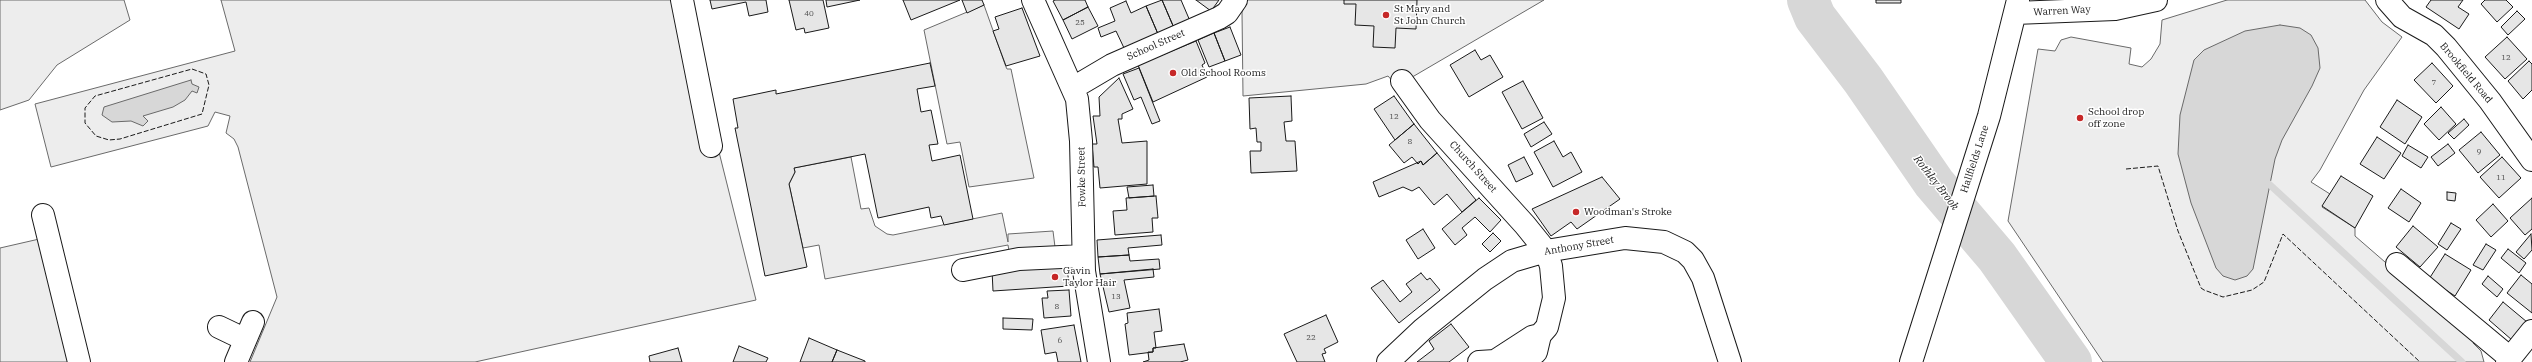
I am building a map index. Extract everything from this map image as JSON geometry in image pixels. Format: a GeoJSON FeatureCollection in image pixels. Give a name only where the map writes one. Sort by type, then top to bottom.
{"type":"FeatureCollection","features":[{"type":"Feature","properties":{"kind":"street"},"geometry":{"type":"LineString","coordinates":[[682,0],[711,146]]}},
{"type":"Feature","properties":{"kind":"street","name":"Fowke Street"},"geometry":{"type":"LineString","coordinates":[[1033,0],[1073,88],[1079,111],[1083,256],[1087,300],[1099,362]]}},
{"type":"Feature","properties":{"kind":"street","name":"School Street"},"geometry":{"type":"LineString","coordinates":[[1073,88],[1112,65],[1219,18],[1227,13],[1236,0]]}},
{"type":"Feature","properties":{"kind":"street","name":"Warren Way"},"geometry":{"type":"LineString","coordinates":[[2017,7],[2125,3],[2156,0]]}},
{"type":"Feature","properties":{"kind":"street","name":"Brookfield Road"},"geometry":{"type":"LineString","coordinates":[[2386,0],[2402,17],[2434,35],[2446,47],[2494,106],[2532,160]]}},
{"type":"Feature","properties":{"kind":"street","name":"Hallfields Lane"},"geometry":{"type":"LineString","coordinates":[[1911,362],[1989,116],[2017,7]]}},
{"type":"Feature","properties":{"kind":"street","name":"Church Street"},"geometry":{"type":"LineString","coordinates":[[1402,81],[1430,120],[1508,206],[1546,251]]}},
{"type":"Feature","properties":{"kind":"street"},"geometry":{"type":"LineString","coordinates":[[43,215],[80,362]]}},
{"type":"Feature","properties":{"kind":"street","name":"Anthony Street"},"geometry":{"type":"LineString","coordinates":[[1388,362],[1423,329],[1497,270],[1524,256],[1615,240],[1640,238],[1664,242],[1685,252],[1693,260],[1703,278],[1730,362]]}},
{"type":"Feature","properties":{"kind":"street"},"geometry":{"type":"LineString","coordinates":[[1524,362],[1536,352],[1540,335],[1551,320],[1554,298],[1551,266],[1546,251]]}},
{"type":"Feature","properties":{"kind":"street"},"geometry":{"type":"LineString","coordinates":[[963,270],[1019,259],[1083,256]]}},
{"type":"Feature","properties":{"kind":"street"},"geometry":{"type":"LineString","coordinates":[[2397,264],[2508,360],[2532,332]]}},
{"type":"Feature","properties":{"kind":"street"},"geometry":{"type":"LineString","coordinates":[[219,328],[249,330],[236,362]]}},
{"type":"Feature","properties":{"kind":"street"},"geometry":{"type":"LineString","coordinates":[[1479,362],[1495,361],[1532,337],[1540,335]]}},
{"type":"Feature","properties":{"kind":"shaded area"},"geometry":{"type":"Polygon","coordinates":[[[0,0],[124,0],[130,20],[57,65],[29,100],[0,110],[0,0]]]}},
{"type":"Feature","properties":{"kind":"shaded area"},"geometry":{"type":"Polygon","coordinates":[[[221,0],[681,0],[756,300],[475,362],[250,362],[277,297],[238,147],[234,139],[226,133],[230,116],[215,112],[208,126],[51,167],[35,104],[235,51],[221,0]]]}},
{"type":"Feature","properties":{"kind":"shaded area"},"geometry":{"type":"Polygon","coordinates":[[[1247,0],[1544,0],[1414,76],[1395,84],[1388,76],[1366,84],[1243,96],[1242,12],[1247,0]]]}},
{"type":"Feature","properties":{"kind":"shaded area"},"geometry":{"type":"Polygon","coordinates":[[[2227,0],[2365,0],[2382,22],[2402,37],[2364,90],[2320,170],[2311,182],[2330,194],[2322,207],[2355,228],[2355,236],[2475,340],[2473,343],[2481,351],[2484,362],[2103,362],[2008,221],[2038,49],[2055,51],[2061,40],[2071,37],[2131,48],[2129,64],[2142,67],[2151,59],[2160,44],[2162,20],[2227,0]]]}},
{"type":"Feature","properties":{"kind":"shaded area"},"geometry":{"type":"Polygon","coordinates":[[[984,5],[1006,67],[1007,69],[1011,69],[1034,178],[969,187],[960,142],[947,144],[924,30],[984,5]]]}},
{"type":"Feature","properties":{"kind":"shaded area"},"geometry":{"type":"Polygon","coordinates":[[[2280,25],[2300,28],[2311,35],[2318,48],[2320,68],[2312,86],[2282,140],[2275,159],[2253,269],[2247,276],[2235,280],[2223,276],[2216,268],[2191,203],[2178,154],[2180,115],[2194,60],[2204,50],[2245,31],[2280,25]]]}},
{"type":"Feature","properties":{"kind":"shaded area"},"geometry":{"type":"Polygon","coordinates":[[[191,80],[192,84],[199,87],[197,93],[192,91],[185,100],[173,107],[143,116],[148,121],[143,126],[131,121],[112,122],[102,115],[104,107],[191,80]]]}},
{"type":"Feature","properties":{"kind":"shaded area"},"geometry":{"type":"Polygon","coordinates":[[[851,157],[861,209],[869,208],[875,226],[887,234],[893,235],[1002,213],[1008,242],[1008,234],[1053,231],[1055,247],[1009,251],[1008,245],[825,279],[819,245],[803,248],[789,184],[795,172],[794,168],[851,157]]]}},
{"type":"Feature","properties":{"kind":"shaded area"},"geometry":{"type":"Polygon","coordinates":[[[48,237],[73,362],[0,362],[0,248],[48,237]]]}},
{"type":"Feature","properties":{"kind":"building"},"geometry":{"type":"Polygon","coordinates":[[[710,0],[766,0],[768,12],[749,16],[746,2],[712,9],[710,0]]]}},
{"type":"Feature","properties":{"kind":"building"},"geometry":{"type":"Polygon","coordinates":[[[789,0],[823,0],[829,28],[805,33],[804,28],[796,30],[789,0]]]}},
{"type":"Feature","properties":{"kind":"building"},"geometry":{"type":"Polygon","coordinates":[[[826,0],[860,0],[827,7],[826,0]]]}},
{"type":"Feature","properties":{"kind":"building"},"geometry":{"type":"Polygon","coordinates":[[[903,0],[960,0],[911,20],[903,0]]]}},
{"type":"Feature","properties":{"kind":"building"},"geometry":{"type":"Polygon","coordinates":[[[962,0],[982,0],[984,5],[967,13],[962,0]]]}},
{"type":"Feature","properties":{"kind":"building"},"geometry":{"type":"Polygon","coordinates":[[[1085,0],[1088,7],[1063,20],[1053,1],[1085,0]]]}},
{"type":"Feature","properties":{"kind":"building"},"geometry":{"type":"Polygon","coordinates":[[[1162,0],[1181,0],[1190,21],[1174,28],[1162,0]]]}},
{"type":"Feature","properties":{"kind":"building"},"geometry":{"type":"Polygon","coordinates":[[[1162,0],[1174,28],[1158,34],[1146,6],[1162,0]]]}},
{"type":"Feature","properties":{"kind":"building"},"geometry":{"type":"Polygon","coordinates":[[[1196,0],[1219,0],[1211,11],[1196,0]]]}},
{"type":"Feature","properties":{"kind":"building","name":"St Mary and St John Church"},"geometry":{"type":"Polygon","coordinates":[[[1344,0],[1417,0],[1416,29],[1396,28],[1395,48],[1373,47],[1374,26],[1355,25],[1356,4],[1344,4],[1344,0]]]}},
{"type":"Feature","properties":{"kind":"building"},"geometry":{"type":"Polygon","coordinates":[[[1876,0],[1901,0],[1901,3],[1876,3],[1876,0]]]}},
{"type":"Feature","properties":{"kind":"building"},"geometry":{"type":"Polygon","coordinates":[[[2431,0],[2463,0],[2458,7],[2469,14],[2459,29],[2426,7],[2431,0]]]}},
{"type":"Feature","properties":{"kind":"building"},"geometry":{"type":"Polygon","coordinates":[[[2485,0],[2506,0],[2513,7],[2497,22],[2481,4],[2485,0]]]}},
{"type":"Feature","properties":{"kind":"building"},"geometry":{"type":"Polygon","coordinates":[[[1126,1],[1131,13],[1146,6],[1158,34],[1124,48],[1116,31],[1101,37],[1098,28],[1115,21],[1110,8],[1126,1]]]}},
{"type":"Feature","properties":{"kind":"building"},"geometry":{"type":"Polygon","coordinates":[[[1088,7],[1098,26],[1072,39],[1063,20],[1088,7]]]}},
{"type":"Feature","properties":{"kind":"building"},"geometry":{"type":"Polygon","coordinates":[[[1022,8],[1040,56],[1006,66],[993,31],[999,29],[995,17],[1022,8]]]}},
{"type":"Feature","properties":{"kind":"building"},"geometry":{"type":"Polygon","coordinates":[[[2517,11],[2525,19],[2508,35],[2501,27],[2517,11]]]}},
{"type":"Feature","properties":{"kind":"building"},"geometry":{"type":"Polygon","coordinates":[[[1230,27],[1241,55],[1225,61],[1214,33],[1230,27]]]}},
{"type":"Feature","properties":{"kind":"building"},"geometry":{"type":"Polygon","coordinates":[[[1214,33],[1225,61],[1209,67],[1198,40],[1214,33]]]}},
{"type":"Feature","properties":{"kind":"building"},"geometry":{"type":"Polygon","coordinates":[[[2507,37],[2527,59],[2505,79],[2485,57],[2507,37]]]}},
{"type":"Feature","properties":{"kind":"building","name":"Old School Rooms"},"geometry":{"type":"Polygon","coordinates":[[[1196,41],[1205,63],[1202,65],[1207,77],[1153,102],[1138,65],[1196,41]]]}},
{"type":"Feature","properties":{"kind":"building"},"geometry":{"type":"Polygon","coordinates":[[[1475,50],[1481,60],[1490,55],[1503,77],[1469,97],[1450,65],[1475,50]]]}},
{"type":"Feature","properties":{"kind":"building"},"geometry":{"type":"Polygon","coordinates":[[[2529,61],[2532,64],[2532,90],[2523,99],[2508,81],[2529,61]]]}},
{"type":"Feature","properties":{"kind":"building"},"geometry":{"type":"Polygon","coordinates":[[[930,63],[935,86],[917,89],[921,112],[931,110],[938,144],[929,145],[932,161],[960,155],[973,219],[944,225],[941,216],[931,218],[929,207],[878,218],[865,154],[794,168],[795,172],[789,184],[807,267],[765,276],[735,128],[738,128],[733,99],[776,90],[776,94],[930,63]]]}},
{"type":"Feature","properties":{"kind":"building"},"geometry":{"type":"Polygon","coordinates":[[[2432,63],[2453,86],[2436,103],[2414,80],[2432,63]]]}},
{"type":"Feature","properties":{"kind":"building"},"geometry":{"type":"Polygon","coordinates":[[[1139,68],[1160,121],[1152,124],[1141,97],[1134,100],[1123,74],[1139,68]]]}},
{"type":"Feature","properties":{"kind":"building"},"geometry":{"type":"Polygon","coordinates":[[[1119,78],[1133,109],[1122,114],[1122,119],[1118,119],[1122,143],[1147,141],[1147,184],[1100,188],[1098,167],[1094,167],[1092,144],[1097,144],[1093,116],[1100,116],[1099,97],[1119,78]]]}},
{"type":"Feature","properties":{"kind":"building"},"geometry":{"type":"Polygon","coordinates":[[[1523,81],[1543,118],[1522,129],[1502,92],[1523,81]]]}},
{"type":"Feature","properties":{"kind":"building"},"geometry":{"type":"Polygon","coordinates":[[[1291,96],[1292,121],[1284,122],[1286,141],[1295,141],[1297,171],[1251,173],[1250,151],[1261,151],[1261,142],[1257,142],[1256,128],[1250,129],[1249,98],[1291,96]]]}},
{"type":"Feature","properties":{"kind":"building"},"geometry":{"type":"Polygon","coordinates":[[[1394,96],[1414,124],[1395,140],[1374,109],[1394,96]]]}},
{"type":"Feature","properties":{"kind":"building"},"geometry":{"type":"Polygon","coordinates":[[[2397,100],[2422,117],[2405,144],[2380,127],[2397,100]]]}},
{"type":"Feature","properties":{"kind":"building"},"geometry":{"type":"Polygon","coordinates":[[[2441,107],[2456,124],[2439,140],[2424,124],[2441,107]]]}},
{"type":"Feature","properties":{"kind":"building"},"geometry":{"type":"Polygon","coordinates":[[[2464,119],[2469,125],[2454,139],[2448,133],[2464,119]]]}},
{"type":"Feature","properties":{"kind":"building"},"geometry":{"type":"Polygon","coordinates":[[[1544,122],[1552,134],[1531,147],[1524,134],[1544,122]]]}},
{"type":"Feature","properties":{"kind":"building"},"geometry":{"type":"Polygon","coordinates":[[[1414,124],[1437,153],[1423,165],[1421,161],[1418,164],[1412,157],[1404,163],[1389,145],[1414,124]]]}},
{"type":"Feature","properties":{"kind":"building"},"geometry":{"type":"Polygon","coordinates":[[[2481,132],[2500,155],[2478,173],[2459,150],[2481,132]]]}},
{"type":"Feature","properties":{"kind":"building"},"geometry":{"type":"Polygon","coordinates":[[[2377,137],[2401,153],[2384,179],[2360,164],[2377,137]]]}},
{"type":"Feature","properties":{"kind":"building"},"geometry":{"type":"Polygon","coordinates":[[[1554,141],[1563,157],[1571,152],[1582,172],[1553,187],[1534,152],[1554,141]]]}},
{"type":"Feature","properties":{"kind":"building"},"geometry":{"type":"Polygon","coordinates":[[[2448,144],[2455,153],[2438,166],[2431,157],[2448,144]]]}},
{"type":"Feature","properties":{"kind":"building"},"geometry":{"type":"Polygon","coordinates":[[[2408,145],[2428,157],[2421,168],[2402,156],[2408,145]]]}},
{"type":"Feature","properties":{"kind":"building"},"geometry":{"type":"Polygon","coordinates":[[[1437,153],[1476,200],[1462,212],[1447,194],[1434,205],[1419,187],[1412,191],[1403,187],[1379,197],[1373,182],[1421,161],[1423,165],[1437,153]]]}},
{"type":"Feature","properties":{"kind":"building"},"geometry":{"type":"Polygon","coordinates":[[[1524,157],[1533,174],[1516,182],[1508,165],[1524,157]]]}},
{"type":"Feature","properties":{"kind":"building"},"geometry":{"type":"Polygon","coordinates":[[[2502,157],[2521,178],[2499,198],[2480,177],[2502,157]]]}},
{"type":"Feature","properties":{"kind":"building"},"geometry":{"type":"Polygon","coordinates":[[[2341,176],[2373,196],[2355,228],[2322,206],[2341,176]]]}},
{"type":"Feature","properties":{"kind":"building"},"geometry":{"type":"Polygon","coordinates":[[[1602,177],[1620,199],[1577,229],[1571,222],[1551,236],[1532,209],[1602,177]]]}},
{"type":"Feature","properties":{"kind":"building"},"geometry":{"type":"Polygon","coordinates":[[[1153,185],[1154,196],[1129,198],[1127,187],[1153,185]]]}},
{"type":"Feature","properties":{"kind":"building"},"geometry":{"type":"Polygon","coordinates":[[[2401,189],[2421,203],[2409,222],[2388,208],[2401,189]]]}},
{"type":"Feature","properties":{"kind":"building"},"geometry":{"type":"Polygon","coordinates":[[[2447,192],[2456,193],[2455,201],[2447,200],[2447,192]]]}},
{"type":"Feature","properties":{"kind":"building"},"geometry":{"type":"Polygon","coordinates":[[[1156,196],[1158,218],[1152,218],[1153,232],[1115,235],[1113,211],[1127,210],[1126,198],[1156,196]]]}},
{"type":"Feature","properties":{"kind":"building"},"geometry":{"type":"Polygon","coordinates":[[[1479,198],[1501,220],[1490,232],[1475,217],[1462,228],[1467,235],[1455,245],[1442,229],[1479,198]]]}},
{"type":"Feature","properties":{"kind":"building"},"geometry":{"type":"Polygon","coordinates":[[[2532,198],[2532,229],[2525,235],[2510,218],[2532,198]]]}},
{"type":"Feature","properties":{"kind":"building"},"geometry":{"type":"Polygon","coordinates":[[[2493,204],[2508,221],[2491,237],[2476,220],[2493,204]]]}},
{"type":"Feature","properties":{"kind":"building"},"geometry":{"type":"Polygon","coordinates":[[[2451,223],[2461,229],[2447,250],[2438,244],[2451,223]]]}},
{"type":"Feature","properties":{"kind":"building"},"geometry":{"type":"Polygon","coordinates":[[[2413,226],[2438,247],[2420,267],[2396,247],[2413,226]]]}},
{"type":"Feature","properties":{"kind":"building"},"geometry":{"type":"Polygon","coordinates":[[[1423,229],[1435,248],[1418,259],[1406,240],[1423,229]]]}},
{"type":"Feature","properties":{"kind":"building"},"geometry":{"type":"Polygon","coordinates":[[[1493,233],[1501,241],[1490,252],[1482,244],[1493,233]]]}},
{"type":"Feature","properties":{"kind":"building"},"geometry":{"type":"Polygon","coordinates":[[[2531,234],[2532,250],[2524,259],[2516,252],[2531,234]]]}},
{"type":"Feature","properties":{"kind":"building"},"geometry":{"type":"Polygon","coordinates":[[[1161,235],[1162,245],[1128,248],[1129,255],[1098,257],[1097,240],[1161,235]]]}},
{"type":"Feature","properties":{"kind":"building"},"geometry":{"type":"Polygon","coordinates":[[[2486,244],[2496,250],[2483,270],[2473,265],[2486,244]]]}},
{"type":"Feature","properties":{"kind":"building"},"geometry":{"type":"Polygon","coordinates":[[[2508,249],[2526,263],[2519,273],[2501,258],[2508,249]]]}},
{"type":"Feature","properties":{"kind":"building"},"geometry":{"type":"Polygon","coordinates":[[[2445,254],[2471,270],[2455,296],[2429,279],[2445,254]]]}},
{"type":"Feature","properties":{"kind":"building"},"geometry":{"type":"Polygon","coordinates":[[[1129,255],[1130,261],[1159,259],[1160,269],[1100,274],[1098,257],[1129,255]]]}},
{"type":"Feature","properties":{"kind":"building"},"geometry":{"type":"Polygon","coordinates":[[[1067,265],[1069,286],[993,291],[992,270],[1067,265]]]}},
{"type":"Feature","properties":{"kind":"building"},"geometry":{"type":"Polygon","coordinates":[[[1153,269],[1154,277],[1124,280],[1130,308],[1109,312],[1100,274],[1153,269]]]}},
{"type":"Feature","properties":{"kind":"building"},"geometry":{"type":"Polygon","coordinates":[[[1421,273],[1427,280],[1430,278],[1440,290],[1399,323],[1371,288],[1383,280],[1400,302],[1412,292],[1406,284],[1421,273]]]}},
{"type":"Feature","properties":{"kind":"building"},"geometry":{"type":"Polygon","coordinates":[[[2521,275],[2532,284],[2532,313],[2507,293],[2521,275]]]}},
{"type":"Feature","properties":{"kind":"building"},"geometry":{"type":"Polygon","coordinates":[[[2488,276],[2503,289],[2497,297],[2482,284],[2488,276]]]}},
{"type":"Feature","properties":{"kind":"building"},"geometry":{"type":"Polygon","coordinates":[[[1069,290],[1071,316],[1044,318],[1042,298],[1048,298],[1047,291],[1069,290]]]}},
{"type":"Feature","properties":{"kind":"building"},"geometry":{"type":"Polygon","coordinates":[[[2503,302],[2527,322],[2512,340],[2489,320],[2503,302]]]}},
{"type":"Feature","properties":{"kind":"building"},"geometry":{"type":"Polygon","coordinates":[[[1159,309],[1162,331],[1154,332],[1156,348],[1153,348],[1153,352],[1129,355],[1125,324],[1128,323],[1127,313],[1159,309]]]}},
{"type":"Feature","properties":{"kind":"building"},"geometry":{"type":"Polygon","coordinates":[[[1326,315],[1338,342],[1324,349],[1326,353],[1322,354],[1325,362],[1297,362],[1284,334],[1326,315]]]}},
{"type":"Feature","properties":{"kind":"building"},"geometry":{"type":"Polygon","coordinates":[[[1003,318],[1033,319],[1032,330],[1003,329],[1003,318]]]}},
{"type":"Feature","properties":{"kind":"building"},"geometry":{"type":"Polygon","coordinates":[[[1451,324],[1469,347],[1449,362],[1417,362],[1434,349],[1429,341],[1451,324]]]}},
{"type":"Feature","properties":{"kind":"building"},"geometry":{"type":"Polygon","coordinates":[[[1074,325],[1081,362],[1058,362],[1056,352],[1045,354],[1041,330],[1074,325]]]}},
{"type":"Feature","properties":{"kind":"building"},"geometry":{"type":"Polygon","coordinates":[[[809,338],[837,350],[832,362],[800,362],[809,338]]]}},
{"type":"Feature","properties":{"kind":"building"},"geometry":{"type":"Polygon","coordinates":[[[1184,344],[1188,360],[1180,362],[1143,362],[1149,360],[1148,352],[1153,352],[1153,348],[1184,344]]]}},
{"type":"Feature","properties":{"kind":"building"},"geometry":{"type":"Polygon","coordinates":[[[739,346],[768,358],[766,362],[733,362],[739,346]]]}},
{"type":"Feature","properties":{"kind":"building"},"geometry":{"type":"Polygon","coordinates":[[[678,348],[682,362],[650,362],[649,356],[678,348]]]}},
{"type":"Feature","properties":{"kind":"building"},"geometry":{"type":"Polygon","coordinates":[[[837,350],[865,361],[865,362],[832,362],[837,350]]]}},
{"type":"Feature","properties":{"kind":"waterway","name":"Rothley Brook"},"geometry":{"type":"LineString","coordinates":[[1808,0],[1815,17],[1863,80],[1934,183],[1997,257],[2071,362]]}},
{"type":"Feature","properties":{"kind":"waterway"},"geometry":{"type":"LineString","coordinates":[[2269,184],[2462,362]]}},
{"type":"Feature","properties":{"kind":"fence"},"geometry":{"type":"LineString","coordinates":[[192,69],[206,74],[209,85],[202,114],[120,139],[109,140],[96,136],[85,123],[85,108],[95,96],[192,69]]}},
{"type":"Feature","properties":{"kind":"fence"},"geometry":{"type":"LineString","coordinates":[[2126,169],[2158,166],[2178,231],[2201,288],[2204,290],[2223,297],[2252,290],[2264,282],[2283,234],[2420,362]]}},
{"type":"Feature","properties":{"kind":"place","name":"St Mary and St John Church"},"geometry":{"type":"Point","coordinates":[1386,15]}},
{"type":"Feature","properties":{"kind":"place","name":"Old School Rooms"},"geometry":{"type":"Point","coordinates":[1173,73]}},
{"type":"Feature","properties":{"kind":"place","name":"School drop off zone"},"geometry":{"type":"Point","coordinates":[2080,118]}},
{"type":"Feature","properties":{"kind":"place","name":"Woodman's Stroke"},"geometry":{"type":"Point","coordinates":[1576,212]}},
{"type":"Feature","properties":{"kind":"place","name":"Gavin Taylor Hair"},"geometry":{"type":"Point","coordinates":[1055,277]}}]}
